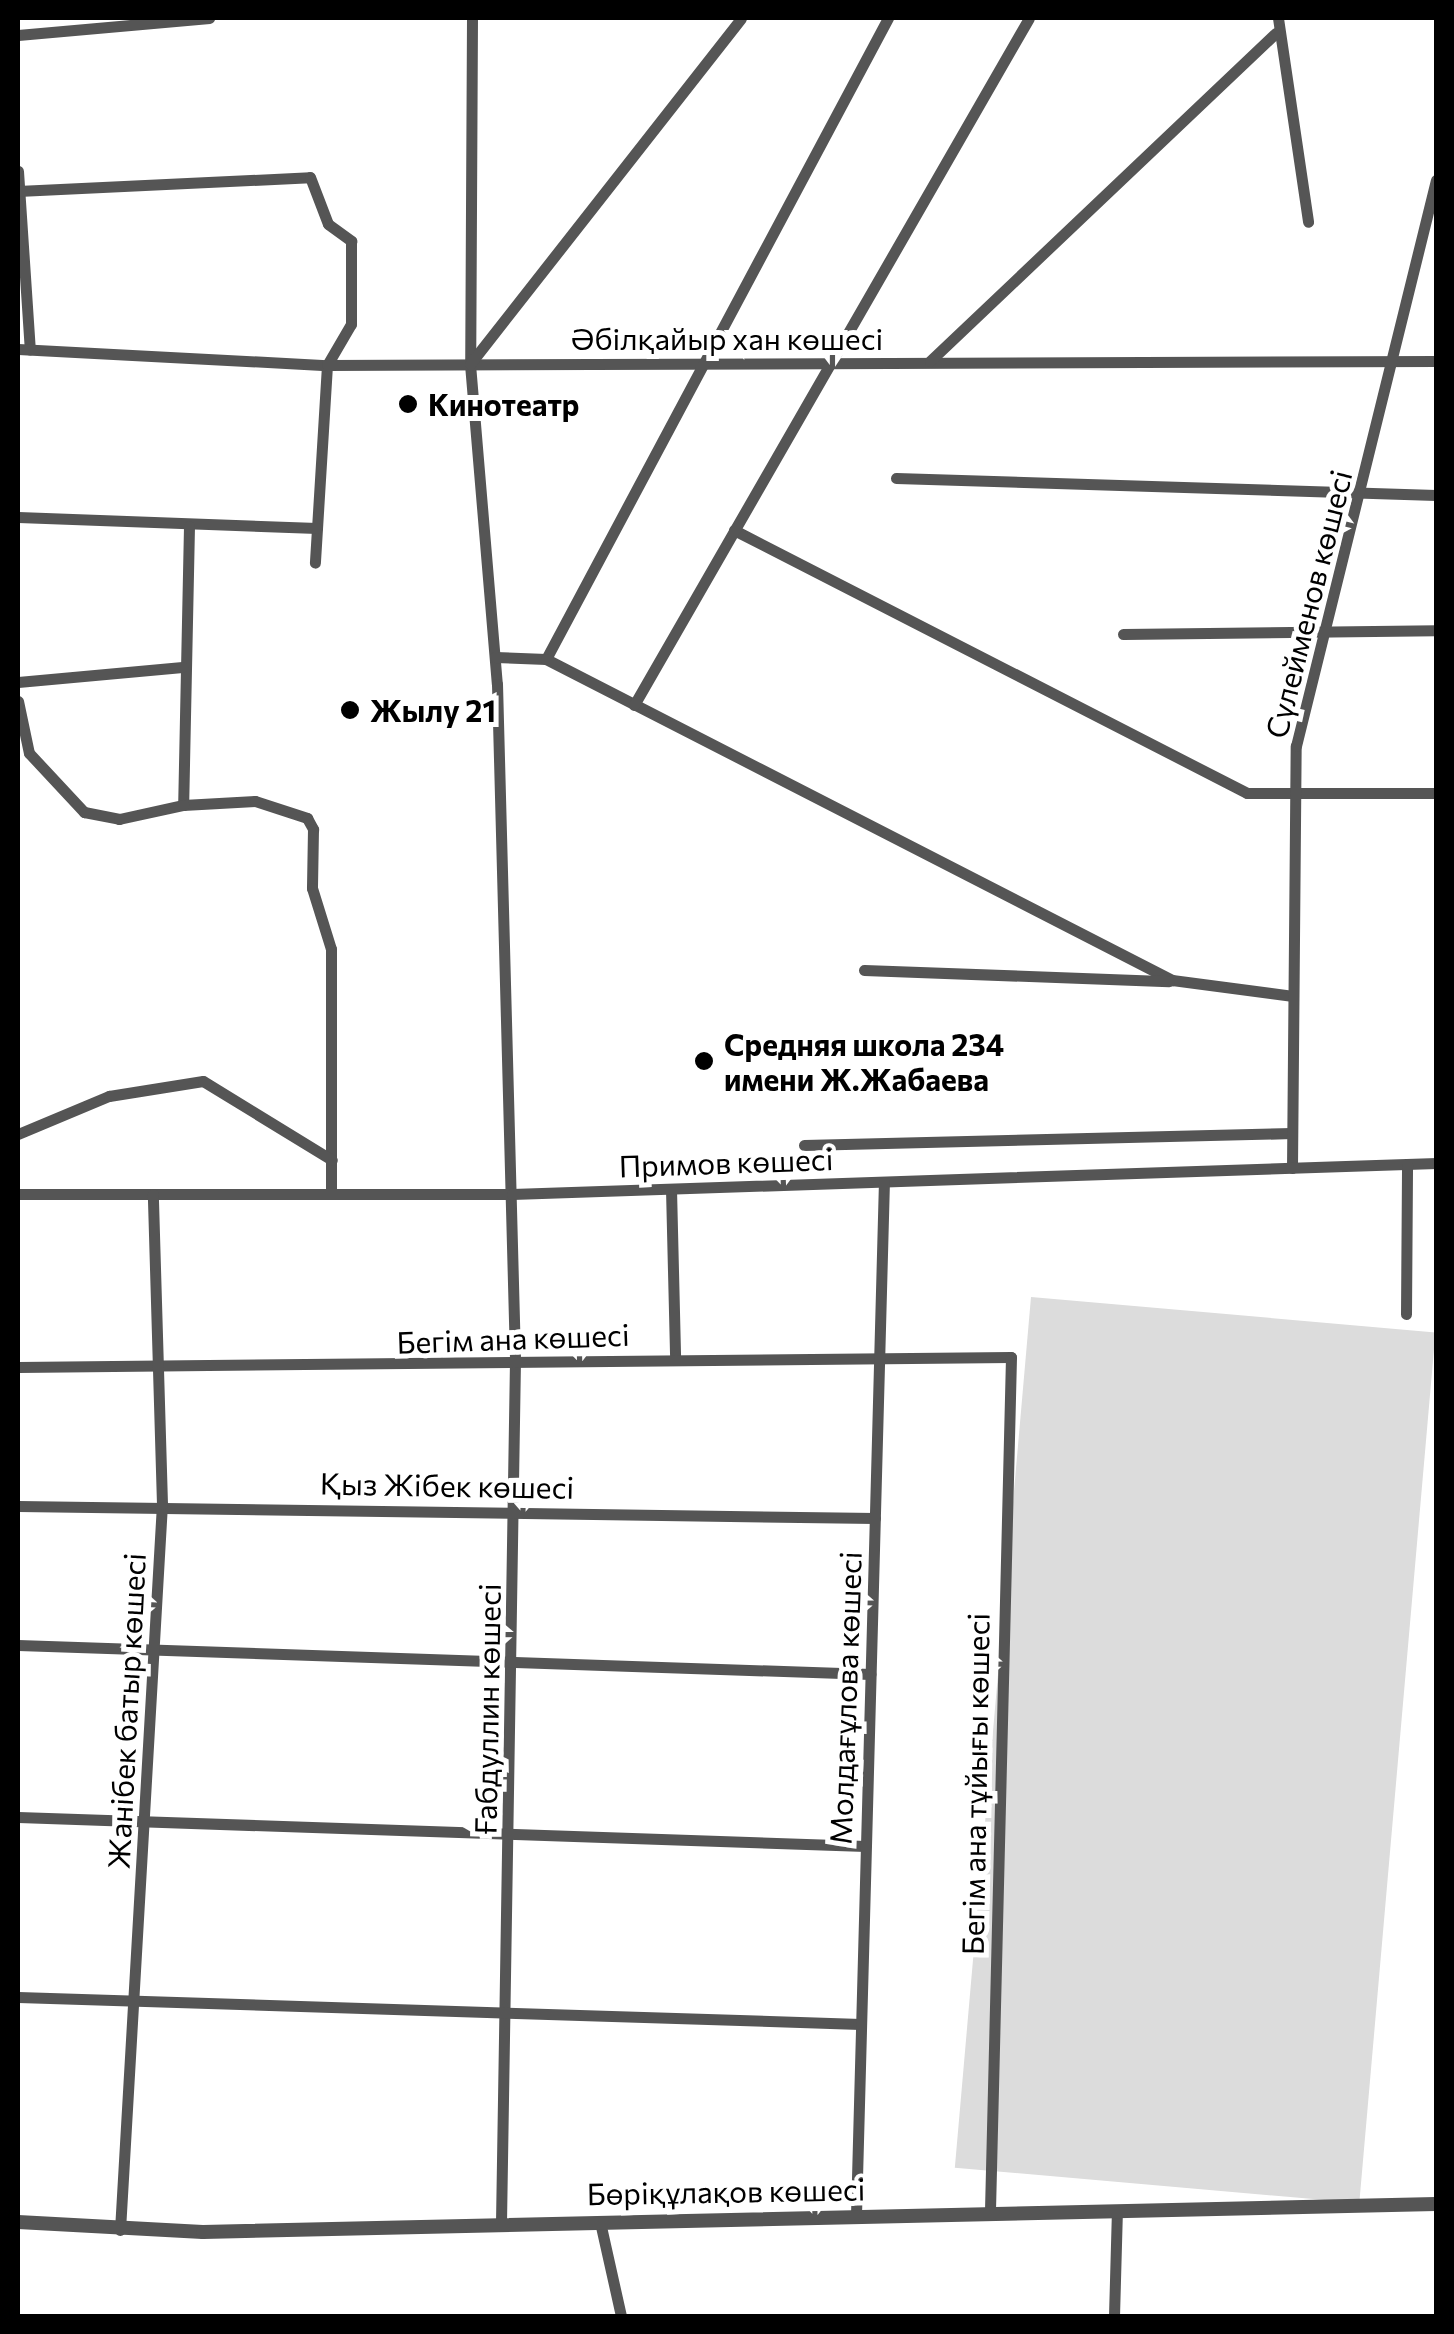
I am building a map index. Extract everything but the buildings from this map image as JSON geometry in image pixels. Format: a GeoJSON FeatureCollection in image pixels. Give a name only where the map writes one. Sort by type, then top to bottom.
{"type":"FeatureCollection","features":[{"type":"Feature","properties":{"kind":"street"},"geometry":{"type":"LineString","coordinates":[[18,35],[209,18]]}},
{"type":"Feature","properties":{"kind":"street","name":"Ғабдуллин көшесі"},"geometry":{"type":"LineString","coordinates":[[472,18],[470,364],[495,658],[512,1194],[516,1512],[501,2224]]}},
{"type":"Feature","properties":{"kind":"street"},"geometry":{"type":"LineString","coordinates":[[470,364],[741,18]]}},
{"type":"Feature","properties":{"kind":"street"},"geometry":{"type":"LineString","coordinates":[[546,659],[888,18]]}},
{"type":"Feature","properties":{"kind":"street"},"geometry":{"type":"LineString","coordinates":[[634,706],[1029,18]]}},
{"type":"Feature","properties":{"kind":"street"},"geometry":{"type":"LineString","coordinates":[[1278,18],[1276,33],[1308,222]]}},
{"type":"Feature","properties":{"kind":"street"},"geometry":{"type":"LineString","coordinates":[[930,362],[1276,33]]}},
{"type":"Feature","properties":{"kind":"street"},"geometry":{"type":"LineString","coordinates":[[18,171],[24,350]]}},
{"type":"Feature","properties":{"kind":"street"},"geometry":{"type":"LineString","coordinates":[[18,191],[310,177],[328,224],[351,241],[351,324],[327,364],[315,563]]}},
{"type":"Feature","properties":{"kind":"street","name":"Сүлейменов көшесі"},"geometry":{"type":"LineString","coordinates":[[1292,1168],[1293,799],[1324,632],[1362,493],[1436,180]]}},
{"type":"Feature","properties":{"kind":"street","name":"Әбілқайыр хан көшесі"},"geometry":{"type":"LineString","coordinates":[[24,350],[327,364],[1436,360]]}},
{"type":"Feature","properties":{"kind":"street"},"geometry":{"type":"LineString","coordinates":[[896,478],[1436,496]]}},
{"type":"Feature","properties":{"kind":"street"},"geometry":{"type":"LineString","coordinates":[[18,517],[317,528]]}},
{"type":"Feature","properties":{"kind":"street"},"geometry":{"type":"LineString","coordinates":[[183,805],[182,667],[189,526]]}},
{"type":"Feature","properties":{"kind":"street"},"geometry":{"type":"LineString","coordinates":[[734,530],[1204,774],[1293,799],[1436,792]]}},
{"type":"Feature","properties":{"kind":"street"},"geometry":{"type":"LineString","coordinates":[[1123,634],[1436,630]]}},
{"type":"Feature","properties":{"kind":"street"},"geometry":{"type":"LineString","coordinates":[[495,658],[546,659],[1172,980]]}},
{"type":"Feature","properties":{"kind":"street"},"geometry":{"type":"LineString","coordinates":[[18,682],[182,667]]}},
{"type":"Feature","properties":{"kind":"street"},"geometry":{"type":"LineString","coordinates":[[18,701],[29,753],[84,812],[120,819],[183,805],[254,801],[307,818],[312,888],[331,949],[331,1194]]}},
{"type":"Feature","properties":{"kind":"street"},"geometry":{"type":"LineString","coordinates":[[864,970],[1172,980],[1293,996]]}},
{"type":"Feature","properties":{"kind":"street"},"geometry":{"type":"LineString","coordinates":[[18,1134],[109,1096],[167,1080],[203,1082],[332,1160]]}},
{"type":"Feature","properties":{"kind":"street"},"geometry":{"type":"LineString","coordinates":[[804,1146],[1292,1133]]}},
{"type":"Feature","properties":{"kind":"street","name":"Примов көшесі"},"geometry":{"type":"LineString","coordinates":[[18,1194],[512,1194],[1436,1163]]}},
{"type":"Feature","properties":{"kind":"street"},"geometry":{"type":"LineString","coordinates":[[1406,1314],[1408,1164]]}},
{"type":"Feature","properties":{"kind":"street","name":"Молдағұлова көшесі"},"geometry":{"type":"LineString","coordinates":[[856,2215],[876,1354],[884,1182]]}},
{"type":"Feature","properties":{"kind":"street"},"geometry":{"type":"LineString","coordinates":[[672,1189],[675,1357]]}},
{"type":"Feature","properties":{"kind":"street","name":"Жанібек батыр көшесі"},"geometry":{"type":"LineString","coordinates":[[120,2230],[162,1504],[153,1194]]}},
{"type":"Feature","properties":{"kind":"street","name":"Бегім ана көшесі"},"geometry":{"type":"LineString","coordinates":[[18,1367],[161,1370],[675,1357],[1011,1357]]}},
{"type":"Feature","properties":{"kind":"street","name":"Бегім ана тұйығы көшесі"},"geometry":{"type":"LineString","coordinates":[[990,2212],[1011,1357]]}},
{"type":"Feature","properties":{"kind":"street","name":"Қыз Жібек көшесі"},"geometry":{"type":"LineString","coordinates":[[18,1506],[162,1504],[875,1518]]}},
{"type":"Feature","properties":{"kind":"street"},"geometry":{"type":"LineString","coordinates":[[18,1645],[870,1674]]}},
{"type":"Feature","properties":{"kind":"street"},"geometry":{"type":"LineString","coordinates":[[18,1817],[510,1830],[866,1846]]}},
{"type":"Feature","properties":{"kind":"street"},"geometry":{"type":"LineString","coordinates":[[18,1997],[861,2024]]}},
{"type":"Feature","properties":{"kind":"street","name":"Бөріқұлақов көшесі"},"geometry":{"type":"LineString","coordinates":[[18,2222],[120,2230],[1436,2204]]}},
{"type":"Feature","properties":{"kind":"street"},"geometry":{"type":"LineString","coordinates":[[1114,2316],[1117,2210]]}},
{"type":"Feature","properties":{"kind":"street"},"geometry":{"type":"LineString","coordinates":[[600,2222],[622,2316]]}},
{"type":"Feature","properties":{"kind":"shaded area"},"geometry":{"type":"Polygon","coordinates":[[[1031,1297],[1435,1332],[1359,2203],[955,2168],[1031,1297]]]}},
{"type":"Feature","properties":{"kind":"place","name":"Кинотеатр"},"geometry":{"type":"Point","coordinates":[408,404]}},
{"type":"Feature","properties":{"kind":"place","name":"Жылу 21"},"geometry":{"type":"Point","coordinates":[350,710]}},
{"type":"Feature","properties":{"kind":"place","name":"Средняя школа 234 имени Ж.Жабаева"},"geometry":{"type":"Point","coordinates":[704,1061]}}]}
